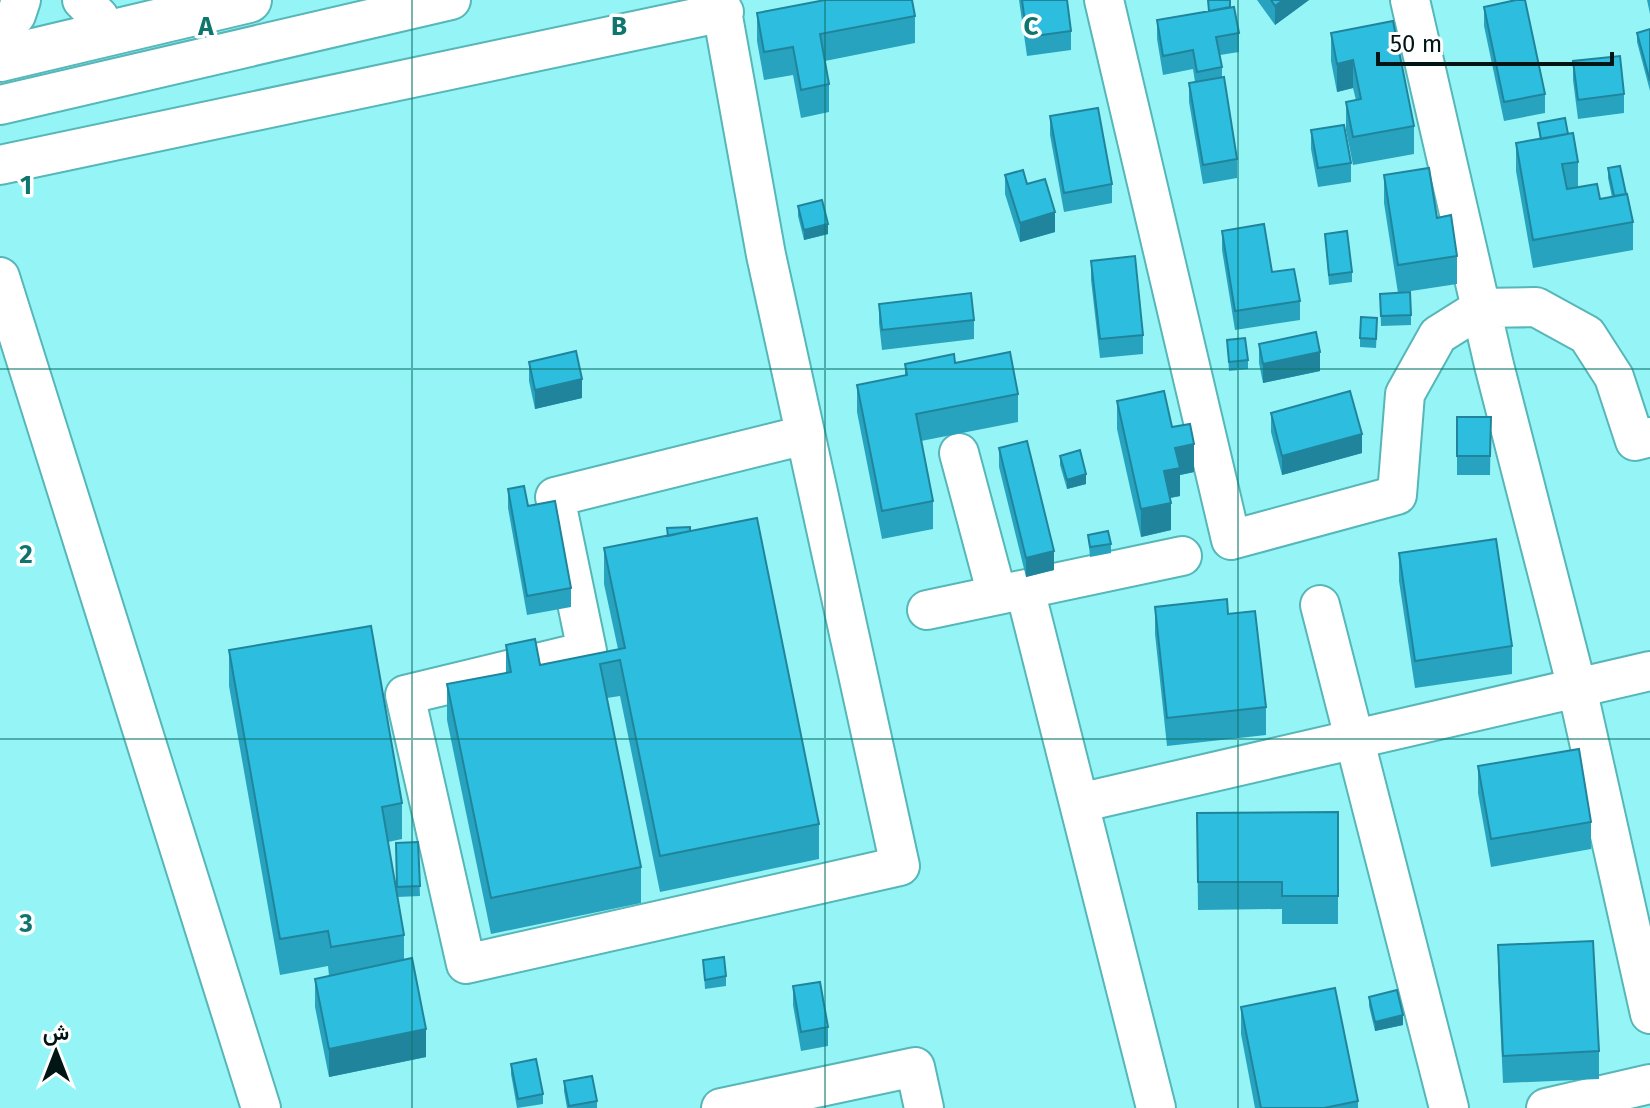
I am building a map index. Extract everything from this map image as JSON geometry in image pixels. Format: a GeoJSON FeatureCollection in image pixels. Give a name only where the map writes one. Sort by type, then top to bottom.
{"type":"FeatureCollection","features":[{"type":"Feature","properties":{"kind":"main road"},"geometry":{"type":"LineString","coordinates":[[0,37],[91,9],[173,0]]}},
{"type":"Feature","properties":{"kind":"main road"},"geometry":{"type":"LineString","coordinates":[[0,59],[249,0]]}},
{"type":"Feature","properties":{"kind":"lane"},"geometry":{"type":"LineString","coordinates":[[0,37],[16,15],[21,0]]}},
{"type":"Feature","properties":{"kind":"lane"},"geometry":{"type":"LineString","coordinates":[[0,105],[451,0]]}},
{"type":"Feature","properties":{"kind":"lane"},"geometry":{"type":"LineString","coordinates":[[1104,0],[1231,540],[1397,495],[1405,394],[1438,335],[1481,308],[1536,307],[1587,335],[1614,377],[1635,441],[1650,437]]}},
{"type":"Feature","properties":{"kind":"lane"},"geometry":{"type":"LineString","coordinates":[[1410,0],[1481,308],[1577,688],[1650,1014]]}},
{"type":"Feature","properties":{"kind":"lane"},"geometry":{"type":"LineString","coordinates":[[0,165],[722,6],[766,255],[900,866],[466,964],[405,695],[587,651],[555,497],[805,435]]}},
{"type":"Feature","properties":{"kind":"lane"},"geometry":{"type":"LineString","coordinates":[[0,277],[261,1108]]}},
{"type":"Feature","properties":{"kind":"lane"},"geometry":{"type":"LineString","coordinates":[[959,453],[1011,592],[1079,803],[1156,1108]]}},
{"type":"Feature","properties":{"kind":"lane"},"geometry":{"type":"LineString","coordinates":[[927,610],[1182,556]]}},
{"type":"Feature","properties":{"kind":"lane"},"geometry":{"type":"LineString","coordinates":[[1320,605],[1449,1108]]}},
{"type":"Feature","properties":{"kind":"lane"},"geometry":{"type":"LineString","coordinates":[[1079,803],[1650,671]]}},
{"type":"Feature","properties":{"kind":"lane"},"geometry":{"type":"LineString","coordinates":[[721,1108],[915,1067],[924,1108]]}},
{"type":"Feature","properties":{"kind":"lane"},"geometry":{"type":"LineString","coordinates":[[1546,1108],[1650,1084]]}},
{"type":"Feature","properties":{"kind":"building"},"geometry":{"type":"Polygon","coordinates":[[[825,0],[912,0],[915,16],[820,34],[829,84],[801,90],[793,47],[764,52],[757,13],[825,0]]]}},
{"type":"Feature","properties":{"kind":"building"},"geometry":{"type":"Polygon","coordinates":[[[1022,0],[1067,0],[1071,31],[1027,37],[1022,0]]]}},
{"type":"Feature","properties":{"kind":"building"},"geometry":{"type":"Polygon","coordinates":[[[1208,0],[1230,0],[1230,7],[1209,11],[1208,0]]]}},
{"type":"Feature","properties":{"kind":"building"},"geometry":{"type":"Polygon","coordinates":[[[1525,0],[1545,94],[1504,102],[1484,7],[1525,0]]]}},
{"type":"Feature","properties":{"kind":"building"},"geometry":{"type":"Polygon","coordinates":[[[1234,7],[1239,33],[1216,37],[1222,67],[1197,72],[1193,50],[1163,56],[1157,20],[1234,7]]]}},
{"type":"Feature","properties":{"kind":"building"},"geometry":{"type":"Polygon","coordinates":[[[1393,21],[1414,126],[1353,137],[1346,102],[1361,99],[1353,60],[1337,64],[1331,33],[1393,21]]]}},
{"type":"Feature","properties":{"kind":"building"},"geometry":{"type":"Polygon","coordinates":[[[1650,29],[1650,81],[1637,33],[1650,29]]]}},
{"type":"Feature","properties":{"kind":"building"},"geometry":{"type":"Polygon","coordinates":[[[1620,56],[1624,94],[1578,100],[1573,61],[1620,56]]]}},
{"type":"Feature","properties":{"kind":"building"},"geometry":{"type":"Polygon","coordinates":[[[1224,77],[1237,159],[1203,165],[1189,83],[1224,77]]]}},
{"type":"Feature","properties":{"kind":"building"},"geometry":{"type":"Polygon","coordinates":[[[1098,108],[1112,184],[1064,193],[1050,116],[1098,108]]]}},
{"type":"Feature","properties":{"kind":"building"},"geometry":{"type":"Polygon","coordinates":[[[1565,118],[1568,134],[1541,139],[1538,123],[1565,118]]]}},
{"type":"Feature","properties":{"kind":"building"},"geometry":{"type":"Polygon","coordinates":[[[1344,125],[1351,163],[1318,168],[1311,130],[1344,125]]]}},
{"type":"Feature","properties":{"kind":"building"},"geometry":{"type":"Polygon","coordinates":[[[1573,133],[1578,162],[1562,164],[1567,189],[1597,184],[1600,199],[1627,194],[1633,222],[1533,240],[1516,143],[1573,133]]]}},
{"type":"Feature","properties":{"kind":"building"},"geometry":{"type":"Polygon","coordinates":[[[1620,166],[1626,194],[1614,196],[1608,168],[1620,166]]]}},
{"type":"Feature","properties":{"kind":"building"},"geometry":{"type":"Polygon","coordinates":[[[1429,168],[1437,218],[1451,215],[1457,256],[1398,265],[1384,175],[1429,168]]]}},
{"type":"Feature","properties":{"kind":"building"},"geometry":{"type":"Polygon","coordinates":[[[1023,170],[1027,184],[1045,179],[1055,212],[1020,223],[1005,175],[1023,170]]]}},
{"type":"Feature","properties":{"kind":"building"},"geometry":{"type":"Polygon","coordinates":[[[822,200],[828,224],[804,230],[798,206],[822,200]]]}},
{"type":"Feature","properties":{"kind":"building"},"geometry":{"type":"Polygon","coordinates":[[[1264,224],[1272,272],[1294,269],[1300,301],[1235,311],[1222,231],[1264,224]]]}},
{"type":"Feature","properties":{"kind":"building"},"geometry":{"type":"Polygon","coordinates":[[[1347,231],[1352,272],[1329,275],[1325,234],[1347,231]]]}},
{"type":"Feature","properties":{"kind":"building"},"geometry":{"type":"Polygon","coordinates":[[[1135,256],[1143,335],[1100,339],[1091,261],[1135,256]]]}},
{"type":"Feature","properties":{"kind":"building"},"geometry":{"type":"Polygon","coordinates":[[[1410,292],[1411,315],[1381,316],[1380,294],[1410,292]]]}},
{"type":"Feature","properties":{"kind":"building"},"geometry":{"type":"Polygon","coordinates":[[[971,293],[974,320],[882,330],[879,304],[971,293]]]}},
{"type":"Feature","properties":{"kind":"building"},"geometry":{"type":"Polygon","coordinates":[[[1361,317],[1377,318],[1376,339],[1360,338],[1361,317]]]}},
{"type":"Feature","properties":{"kind":"building"},"geometry":{"type":"Polygon","coordinates":[[[1316,332],[1320,352],[1263,364],[1259,344],[1316,332]]]}},
{"type":"Feature","properties":{"kind":"building"},"geometry":{"type":"Polygon","coordinates":[[[1245,338],[1248,360],[1229,362],[1227,340],[1245,338]]]}},
{"type":"Feature","properties":{"kind":"building"},"geometry":{"type":"Polygon","coordinates":[[[576,351],[582,379],[535,390],[529,362],[576,351]]]}},
{"type":"Feature","properties":{"kind":"building"},"geometry":{"type":"Polygon","coordinates":[[[1010,352],[1018,394],[916,414],[933,501],[882,511],[857,385],[907,375],[905,364],[954,354],[955,363],[1010,352]]]}},
{"type":"Feature","properties":{"kind":"building"},"geometry":{"type":"Polygon","coordinates":[[[1164,391],[1172,427],[1190,424],[1194,444],[1175,448],[1180,468],[1164,471],[1171,503],[1141,509],[1117,401],[1164,391]]]}},
{"type":"Feature","properties":{"kind":"building"},"geometry":{"type":"Polygon","coordinates":[[[1350,391],[1362,434],[1282,456],[1271,413],[1350,391]]]}},
{"type":"Feature","properties":{"kind":"building"},"geometry":{"type":"Polygon","coordinates":[[[1457,417],[1491,417],[1490,456],[1457,456],[1457,417]]]}},
{"type":"Feature","properties":{"kind":"building"},"geometry":{"type":"Polygon","coordinates":[[[1027,441],[1054,551],[1026,558],[999,448],[1027,441]]]}},
{"type":"Feature","properties":{"kind":"building"},"geometry":{"type":"Polygon","coordinates":[[[1080,450],[1086,474],[1067,480],[1060,456],[1080,450]]]}},
{"type":"Feature","properties":{"kind":"building"},"geometry":{"type":"Polygon","coordinates":[[[524,486],[528,506],[555,501],[571,588],[527,596],[508,489],[524,486]]]}},
{"type":"Feature","properties":{"kind":"building"},"geometry":{"type":"Polygon","coordinates":[[[757,518],[819,824],[660,856],[620,660],[600,664],[641,867],[491,898],[447,684],[511,672],[506,645],[535,639],[540,665],[625,648],[604,548],[757,518]]]}},
{"type":"Feature","properties":{"kind":"building"},"geometry":{"type":"Polygon","coordinates":[[[690,527],[690,531],[668,536],[667,528],[690,527]]]}},
{"type":"Feature","properties":{"kind":"building"},"geometry":{"type":"Polygon","coordinates":[[[1108,531],[1111,544],[1090,547],[1088,535],[1108,531]]]}},
{"type":"Feature","properties":{"kind":"building"},"geometry":{"type":"Polygon","coordinates":[[[1496,539],[1512,646],[1415,661],[1399,553],[1496,539]]]}},
{"type":"Feature","properties":{"kind":"building"},"geometry":{"type":"Polygon","coordinates":[[[1227,599],[1228,614],[1255,611],[1266,707],[1167,718],[1155,607],[1227,599]]]}},
{"type":"Feature","properties":{"kind":"building"},"geometry":{"type":"Polygon","coordinates":[[[371,626],[402,803],[382,807],[404,935],[331,947],[328,931],[280,939],[229,650],[371,626]]]}},
{"type":"Feature","properties":{"kind":"building"},"geometry":{"type":"Polygon","coordinates":[[[1579,749],[1591,822],[1491,839],[1478,766],[1579,749]]]}},
{"type":"Feature","properties":{"kind":"building"},"geometry":{"type":"Polygon","coordinates":[[[1338,812],[1338,896],[1282,896],[1282,882],[1198,882],[1197,813],[1338,812]]]}},
{"type":"Feature","properties":{"kind":"building"},"geometry":{"type":"Polygon","coordinates":[[[418,842],[420,886],[397,887],[396,843],[418,842]]]}},
{"type":"Feature","properties":{"kind":"building"},"geometry":{"type":"Polygon","coordinates":[[[1593,941],[1599,1051],[1503,1056],[1498,945],[1593,941]]]}},
{"type":"Feature","properties":{"kind":"building"},"geometry":{"type":"Polygon","coordinates":[[[724,957],[726,976],[705,980],[703,960],[724,957]]]}},
{"type":"Feature","properties":{"kind":"building"},"geometry":{"type":"Polygon","coordinates":[[[412,958],[426,1029],[329,1049],[315,979],[412,958]]]}},
{"type":"Feature","properties":{"kind":"building"},"geometry":{"type":"Polygon","coordinates":[[[820,982],[828,1027],[801,1032],[793,986],[820,982]]]}},
{"type":"Feature","properties":{"kind":"building"},"geometry":{"type":"Polygon","coordinates":[[[1335,988],[1358,1101],[1324,1108],[1261,1108],[1241,1007],[1335,988]]]}},
{"type":"Feature","properties":{"kind":"building"},"geometry":{"type":"Polygon","coordinates":[[[1397,990],[1403,1015],[1375,1022],[1369,997],[1397,990]]]}},
{"type":"Feature","properties":{"kind":"building"},"geometry":{"type":"Polygon","coordinates":[[[536,1059],[543,1094],[518,1099],[511,1064],[536,1059]]]}},
{"type":"Feature","properties":{"kind":"building"},"geometry":{"type":"Polygon","coordinates":[[[592,1076],[597,1101],[569,1106],[564,1081],[592,1076]]]}}]}
